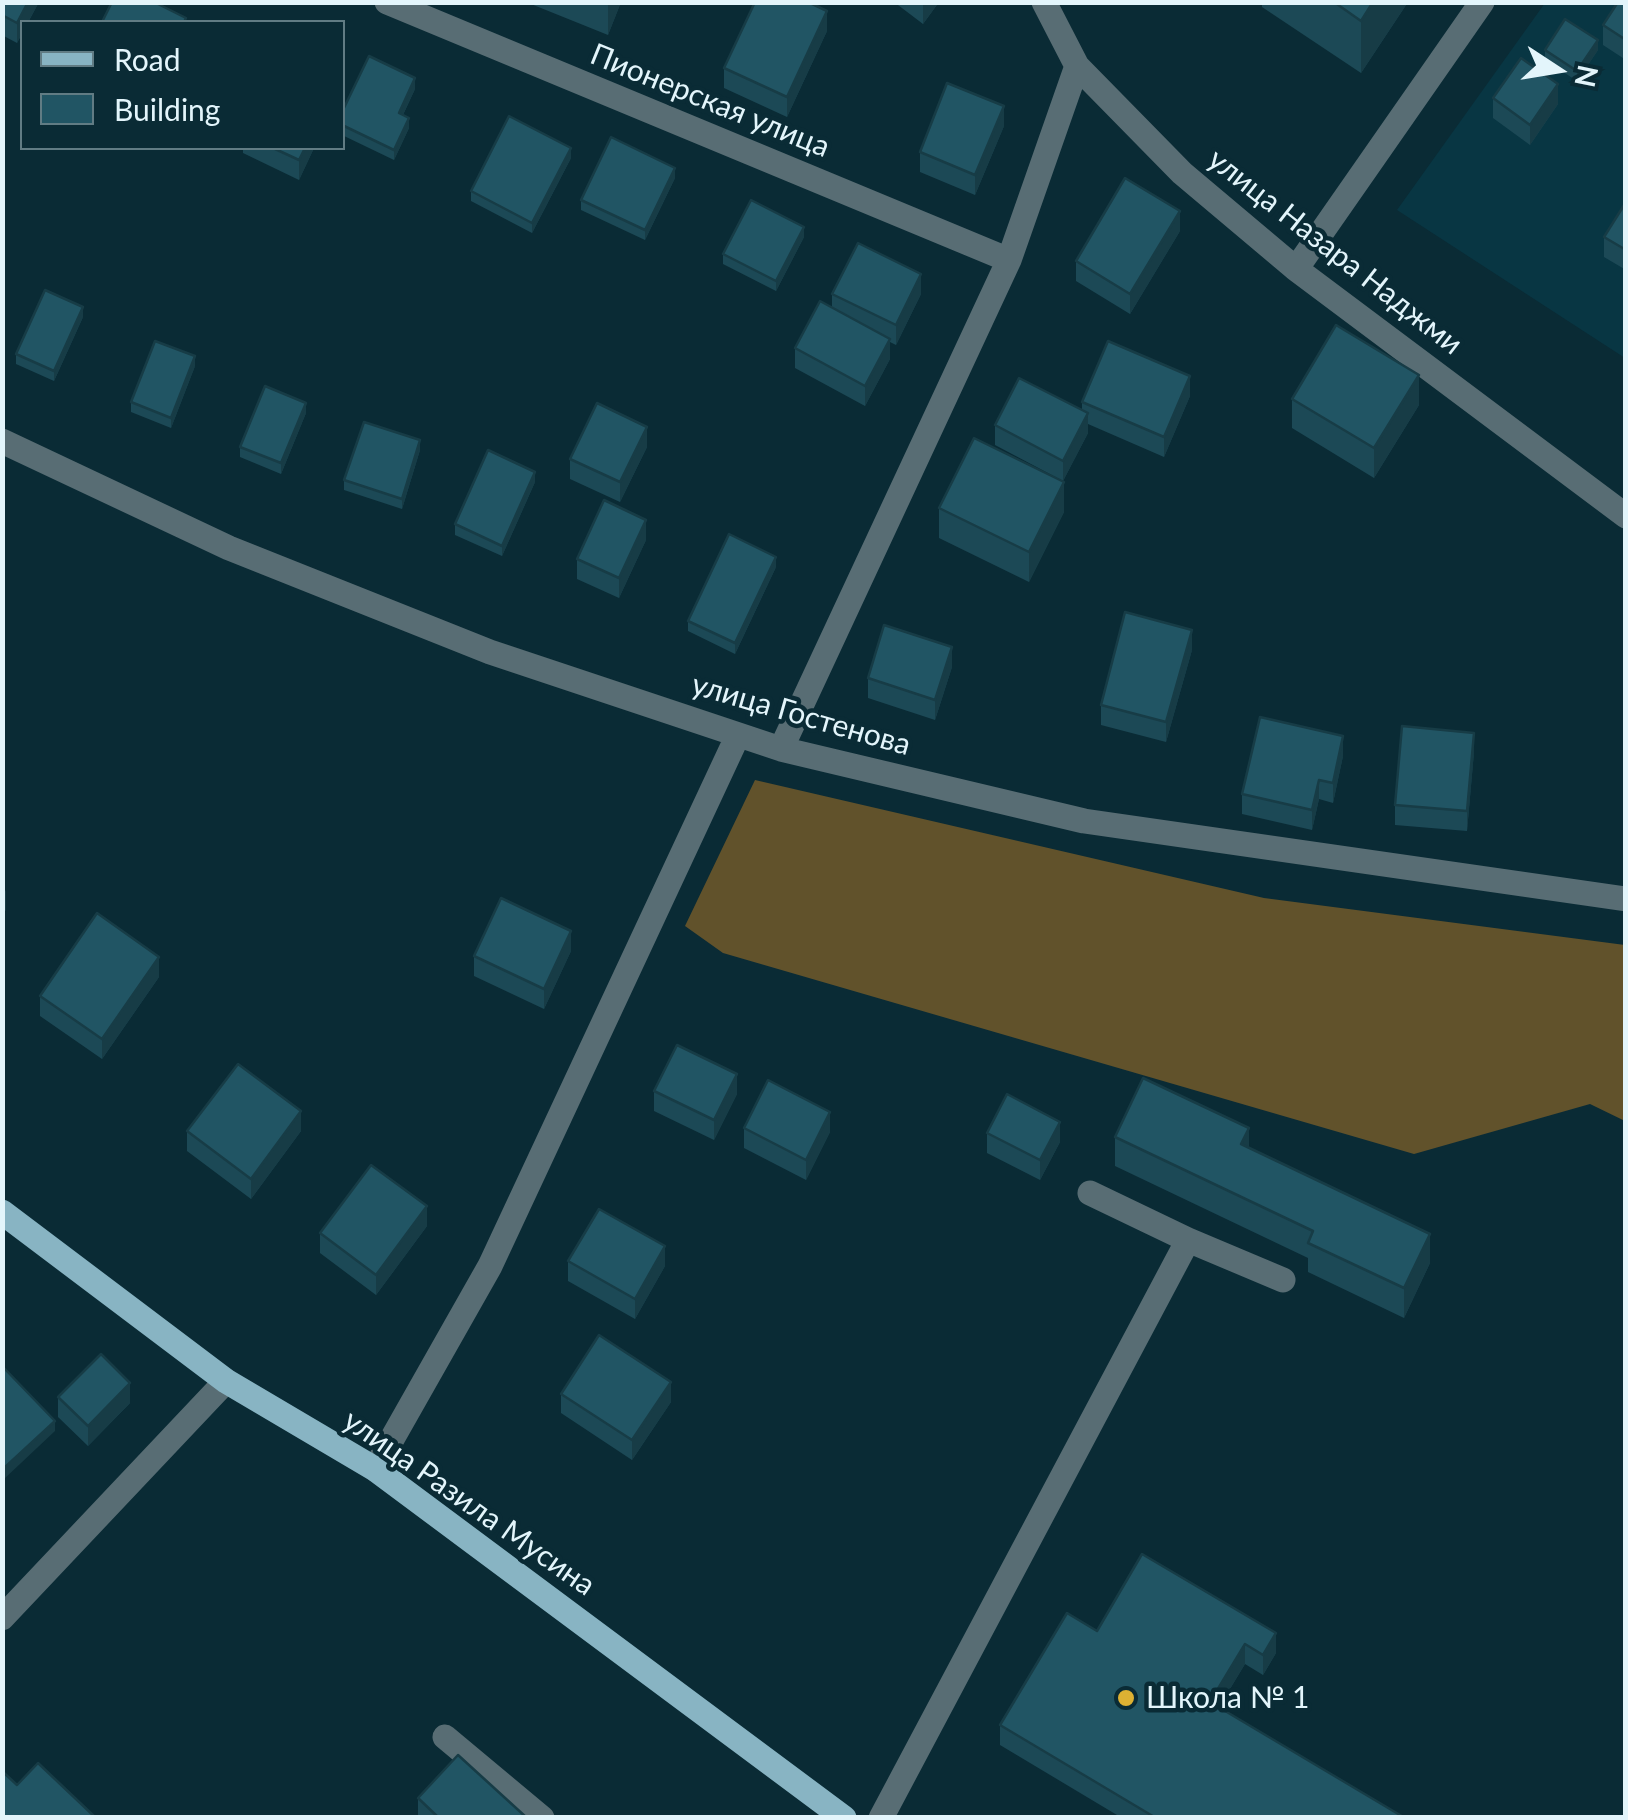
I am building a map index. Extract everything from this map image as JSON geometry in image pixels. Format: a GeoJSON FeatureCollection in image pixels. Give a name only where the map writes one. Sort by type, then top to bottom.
{"type":"FeatureCollection","features":[{"type":"Feature","properties":{"kind":"main road","name":"улица Разила Мусина"},"geometry":{"type":"LineString","coordinates":[[2,1212],[226,1381],[375,1469],[844,1818]]}},
{"type":"Feature","properties":{"kind":"street","name":"Пионерская улица"},"geometry":{"type":"LineString","coordinates":[[387,2],[1009,260]]}},
{"type":"Feature","properties":{"kind":"street","name":"улица Назара Наджми"},"geometry":{"type":"LineString","coordinates":[[1044,2],[1077,66],[1182,173],[1296,269],[1626,516]]}},
{"type":"Feature","properties":{"kind":"street"},"geometry":{"type":"LineString","coordinates":[[1296,269],[1482,2]]}},
{"type":"Feature","properties":{"kind":"street"},"geometry":{"type":"LineString","coordinates":[[781,749],[1009,260],[1077,66]]}},
{"type":"Feature","properties":{"kind":"street","name":"улица Гостенова"},"geometry":{"type":"LineString","coordinates":[[2,441],[246,555],[490,652],[781,749],[1084,821],[1626,899]]}},
{"type":"Feature","properties":{"kind":"street"},"geometry":{"type":"LineString","coordinates":[[375,1469],[490,1266],[738,735]]}},
{"type":"Feature","properties":{"kind":"street"},"geometry":{"type":"LineString","coordinates":[[1090,1194],[1283,1280]]}},
{"type":"Feature","properties":{"kind":"street"},"geometry":{"type":"LineString","coordinates":[[881,1818],[1188,1240]]}},
{"type":"Feature","properties":{"kind":"street"},"geometry":{"type":"LineString","coordinates":[[2,1618],[226,1381]]}},
{"type":"Feature","properties":{"kind":"street"},"geometry":{"type":"LineString","coordinates":[[445,1737],[542,1818]]}},
{"type":"Feature","properties":{"kind":"shaded area"},"geometry":{"type":"Polygon","coordinates":[[[1545,3],[1625,3],[1625,358],[1397,210],[1545,3]]]}},
{"type":"Feature","properties":{"kind":"shaded area"},"geometry":{"type":"Polygon","coordinates":[[[755,780],[1264,898],[1625,945],[1625,1121],[1590,1104],[1414,1154],[723,953],[685,926],[755,780]]]}},
{"type":"Feature","properties":{"kind":"building"},"geometry":{"type":"Polygon","coordinates":[[[2,2],[28,2],[17,23],[2,15],[2,2]]]}},
{"type":"Feature","properties":{"kind":"building"},"geometry":{"type":"Polygon","coordinates":[[[112,2],[154,2],[186,18],[185,20],[103,20],[112,2]]]}},
{"type":"Feature","properties":{"kind":"building"},"geometry":{"type":"Polygon","coordinates":[[[755,2],[808,2],[827,11],[787,97],[724,68],[755,2]]]}},
{"type":"Feature","properties":{"kind":"building"},"geometry":{"type":"Polygon","coordinates":[[[1334,2],[1373,2],[1361,21],[1334,2]]]}},
{"type":"Feature","properties":{"kind":"building"},"geometry":{"type":"Polygon","coordinates":[[[1618,2],[1626,2],[1626,40],[1603,25],[1618,2]]]}},
{"type":"Feature","properties":{"kind":"building"},"geometry":{"type":"Polygon","coordinates":[[[1565,19],[1598,40],[1577,71],[1545,50],[1565,19]]]}},
{"type":"Feature","properties":{"kind":"building"},"geometry":{"type":"Polygon","coordinates":[[[369,56],[415,78],[399,113],[409,118],[394,150],[345,126],[345,106],[369,56]]]}},
{"type":"Feature","properties":{"kind":"building"},"geometry":{"type":"Polygon","coordinates":[[[1521,58],[1558,84],[1530,125],[1493,98],[1521,58]]]}},
{"type":"Feature","properties":{"kind":"building"},"geometry":{"type":"Polygon","coordinates":[[[947,83],[1004,106],[975,175],[920,152],[947,83]]]}},
{"type":"Feature","properties":{"kind":"building"},"geometry":{"type":"Polygon","coordinates":[[[509,116],[571,148],[532,223],[471,191],[509,116]]]}},
{"type":"Feature","properties":{"kind":"building"},"geometry":{"type":"Polygon","coordinates":[[[611,137],[675,168],[645,230],[581,200],[611,137]]]}},
{"type":"Feature","properties":{"kind":"building"},"geometry":{"type":"Polygon","coordinates":[[[277,150],[304,150],[299,160],[277,150]]]}},
{"type":"Feature","properties":{"kind":"building"},"geometry":{"type":"Polygon","coordinates":[[[1125,178],[1180,211],[1130,294],[1076,261],[1125,178]]]}},
{"type":"Feature","properties":{"kind":"building"},"geometry":{"type":"Polygon","coordinates":[[[751,200],[804,227],[776,281],[723,254],[751,200]]]}},
{"type":"Feature","properties":{"kind":"building"},"geometry":{"type":"Polygon","coordinates":[[[1626,202],[1626,250],[1604,237],[1626,202]]]}},
{"type":"Feature","properties":{"kind":"building"},"geometry":{"type":"Polygon","coordinates":[[[858,243],[921,274],[896,325],[832,294],[858,243]]]}},
{"type":"Feature","properties":{"kind":"building"},"geometry":{"type":"Polygon","coordinates":[[[45,290],[83,307],[54,371],[16,354],[45,290]]]}},
{"type":"Feature","properties":{"kind":"building"},"geometry":{"type":"Polygon","coordinates":[[[820,301],[890,339],[865,386],[795,348],[820,301]]]}},
{"type":"Feature","properties":{"kind":"building"},"geometry":{"type":"Polygon","coordinates":[[[1336,325],[1419,375],[1374,448],[1292,399],[1336,325]]]}},
{"type":"Feature","properties":{"kind":"building"},"geometry":{"type":"Polygon","coordinates":[[[155,341],[195,356],[171,418],[131,402],[155,341]]]}},
{"type":"Feature","properties":{"kind":"building"},"geometry":{"type":"Polygon","coordinates":[[[1108,341],[1190,376],[1164,437],[1082,402],[1108,341]]]}},
{"type":"Feature","properties":{"kind":"building"},"geometry":{"type":"Polygon","coordinates":[[[1019,378],[1088,413],[1063,461],[995,425],[1019,378]]]}},
{"type":"Feature","properties":{"kind":"building"},"geometry":{"type":"Polygon","coordinates":[[[265,386],[306,403],[281,463],[240,447],[265,386]]]}},
{"type":"Feature","properties":{"kind":"building"},"geometry":{"type":"Polygon","coordinates":[[[597,403],[647,427],[620,482],[570,459],[597,403]]]}},
{"type":"Feature","properties":{"kind":"building"},"geometry":{"type":"Polygon","coordinates":[[[364,422],[420,440],[402,499],[344,480],[364,422]]]}},
{"type":"Feature","properties":{"kind":"building"},"geometry":{"type":"Polygon","coordinates":[[[974,438],[1064,482],[1029,552],[939,508],[974,438]]]}},
{"type":"Feature","properties":{"kind":"building"},"geometry":{"type":"Polygon","coordinates":[[[488,450],[535,472],[502,546],[455,524],[488,450]]]}},
{"type":"Feature","properties":{"kind":"building"},"geometry":{"type":"Polygon","coordinates":[[[604,500],[646,520],[619,578],[577,559],[604,500]]]}},
{"type":"Feature","properties":{"kind":"building"},"geometry":{"type":"Polygon","coordinates":[[[729,534],[776,557],[735,643],[688,621],[729,534]]]}},
{"type":"Feature","properties":{"kind":"building"},"geometry":{"type":"Polygon","coordinates":[[[1125,612],[1192,630],[1166,722],[1101,705],[1125,612]]]}},
{"type":"Feature","properties":{"kind":"building"},"geometry":{"type":"Polygon","coordinates":[[[884,625],[952,647],[935,700],[868,678],[884,625]]]}},
{"type":"Feature","properties":{"kind":"building"},"geometry":{"type":"Polygon","coordinates":[[[1260,717],[1343,736],[1333,783],[1319,780],[1312,810],[1242,794],[1260,717]]]}},
{"type":"Feature","properties":{"kind":"building"},"geometry":{"type":"Polygon","coordinates":[[[1402,726],[1474,733],[1467,811],[1395,805],[1402,726]]]}},
{"type":"Feature","properties":{"kind":"building"},"geometry":{"type":"Polygon","coordinates":[[[501,898],[571,931],[544,989],[474,956],[501,898]]]}},
{"type":"Feature","properties":{"kind":"building"},"geometry":{"type":"Polygon","coordinates":[[[97,913],[159,957],[102,1039],[40,996],[97,913]]]}},
{"type":"Feature","properties":{"kind":"building"},"geometry":{"type":"Polygon","coordinates":[[[677,1045],[737,1074],[714,1120],[654,1091],[677,1045]]]}},
{"type":"Feature","properties":{"kind":"building"},"geometry":{"type":"Polygon","coordinates":[[[238,1064],[301,1111],[251,1179],[187,1131],[238,1064]]]}},
{"type":"Feature","properties":{"kind":"building"},"geometry":{"type":"Polygon","coordinates":[[[1143,1078],[1249,1128],[1241,1144],[1430,1234],[1404,1288],[1308,1243],[1313,1231],[1115,1137],[1143,1078]]]}},
{"type":"Feature","properties":{"kind":"building"},"geometry":{"type":"Polygon","coordinates":[[[768,1080],[830,1112],[806,1160],[744,1128],[768,1080]]]}},
{"type":"Feature","properties":{"kind":"building"},"geometry":{"type":"Polygon","coordinates":[[[1007,1094],[1060,1122],[1040,1160],[987,1133],[1007,1094]]]}},
{"type":"Feature","properties":{"kind":"building"},"geometry":{"type":"Polygon","coordinates":[[[371,1165],[427,1206],[376,1275],[320,1233],[371,1165]]]}},
{"type":"Feature","properties":{"kind":"building"},"geometry":{"type":"Polygon","coordinates":[[[599,1209],[665,1246],[635,1299],[568,1261],[599,1209]]]}},
{"type":"Feature","properties":{"kind":"building"},"geometry":{"type":"Polygon","coordinates":[[[599,1335],[671,1382],[632,1440],[561,1394],[599,1335]]]}},
{"type":"Feature","properties":{"kind":"building"},"geometry":{"type":"Polygon","coordinates":[[[101,1354],[130,1383],[88,1426],[58,1397],[101,1354]]]}},
{"type":"Feature","properties":{"kind":"building"},"geometry":{"type":"Polygon","coordinates":[[[2,1366],[55,1421],[3,1469],[2,1469],[2,1366]]]}},
{"type":"Feature","properties":{"kind":"building","name":"Школа № 1"},"geometry":{"type":"Polygon","coordinates":[[[1142,1554],[1276,1633],[1263,1655],[1245,1644],[1210,1702],[1405,1818],[1156,1818],[1000,1725],[1067,1613],[1097,1631],[1142,1554]]]}},
{"type":"Feature","properties":{"kind":"building"},"geometry":{"type":"Polygon","coordinates":[[[458,1755],[527,1818],[439,1818],[418,1798],[458,1755]]]}},
{"type":"Feature","properties":{"kind":"building"},"geometry":{"type":"Polygon","coordinates":[[[38,1763],[96,1818],[2,1818],[2,1771],[17,1785],[38,1763]]]}},
{"type":"Feature","properties":{"kind":"place","name":"Школа № 1"},"geometry":{"type":"Point","coordinates":[1126,1698]}}]}
